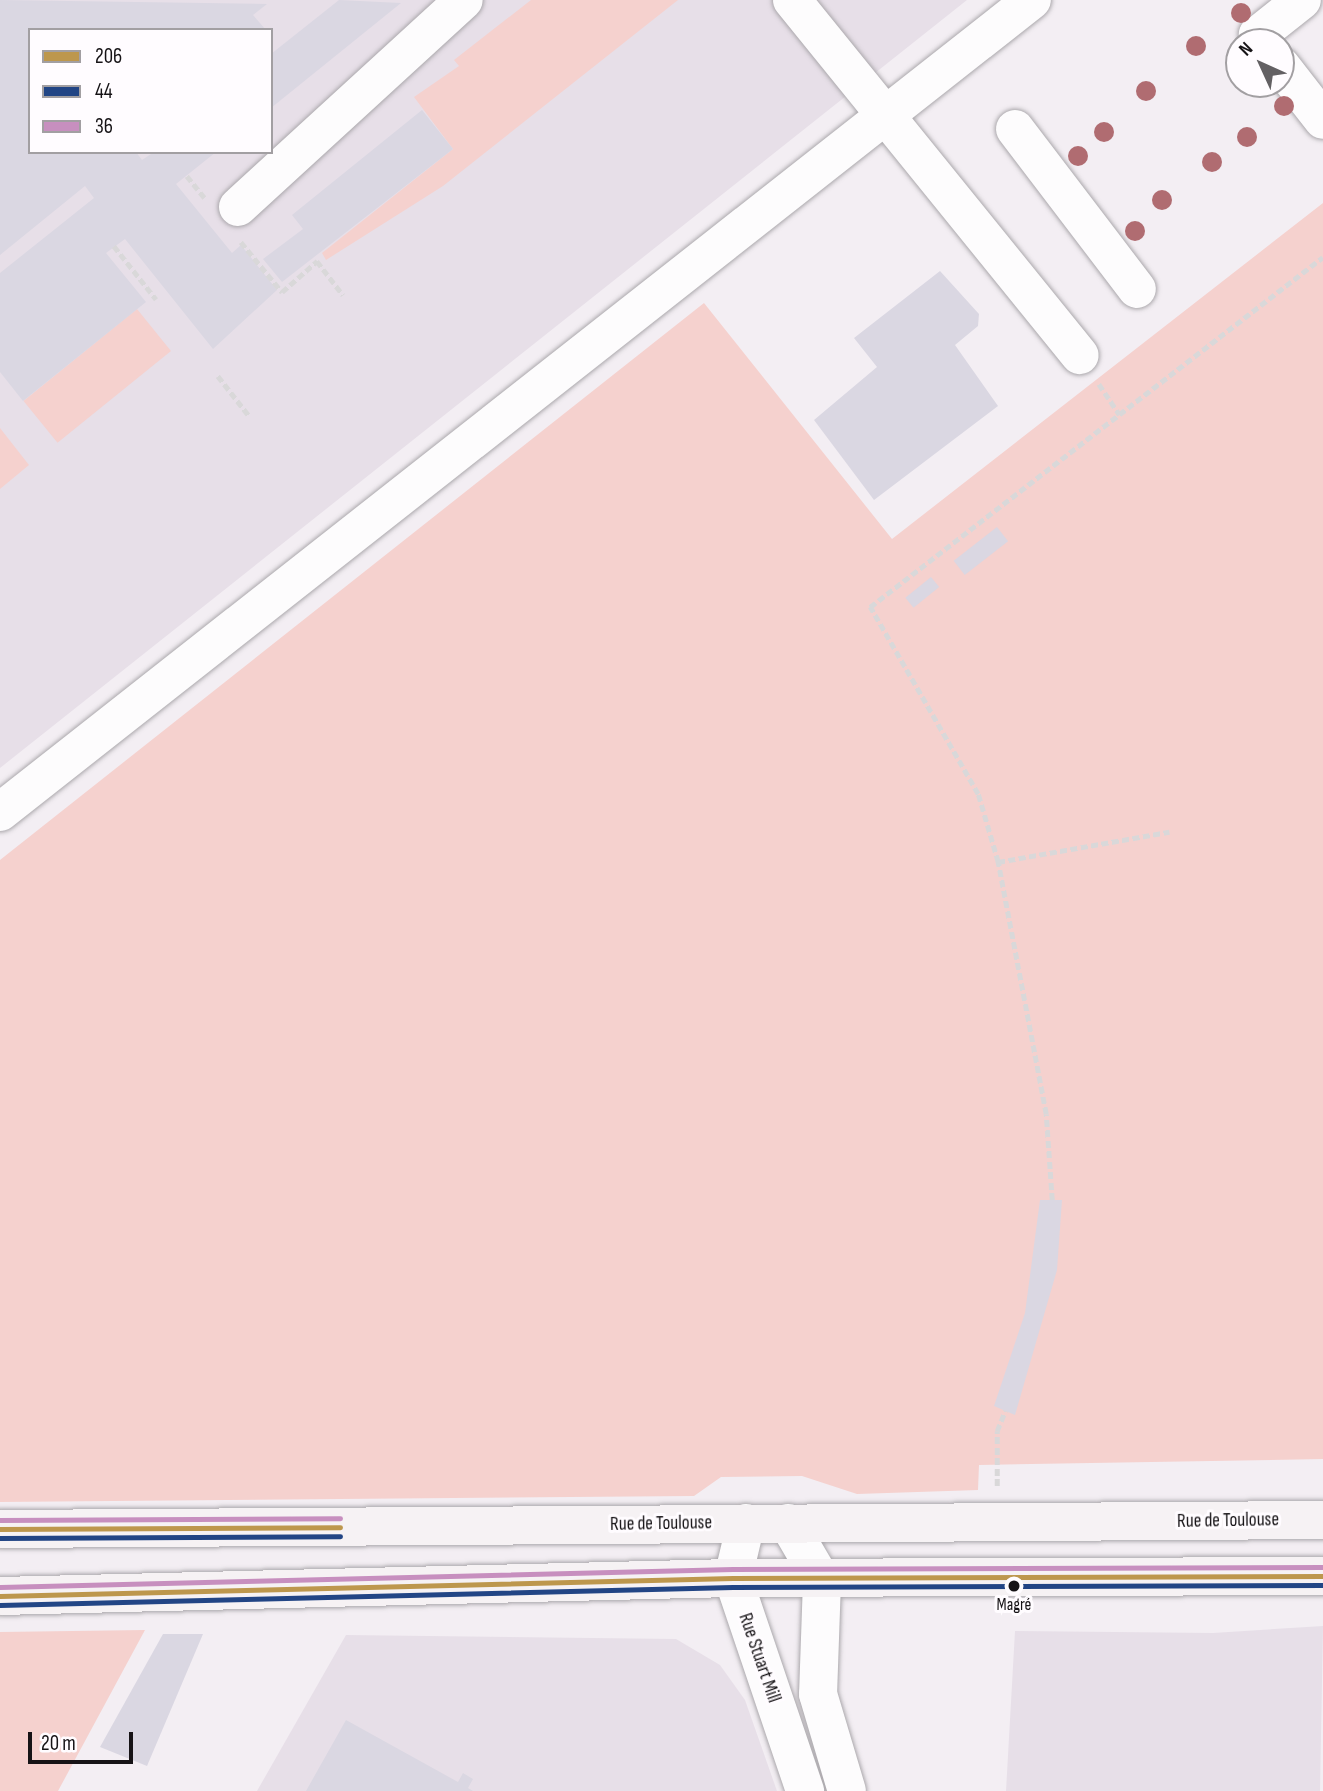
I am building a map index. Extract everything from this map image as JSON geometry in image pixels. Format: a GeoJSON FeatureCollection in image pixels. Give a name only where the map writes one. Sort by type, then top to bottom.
{"type":"FeatureCollection","features":[{"type":"Feature","properties":{"kind":"main road","name":"Rue de Toulouse"},"geometry":{"type":"LineString","coordinates":[[0,1529],[1323,1520]]}},
{"type":"Feature","properties":{"kind":"main road"},"geometry":{"type":"LineString","coordinates":[[0,1596],[733,1578],[822,1581],[1323,1576]]}},
{"type":"Feature","properties":{"kind":"street"},"geometry":{"type":"LineString","coordinates":[[229,218],[464,0]]}},
{"type":"Feature","properties":{"kind":"street"},"geometry":{"type":"LineString","coordinates":[[792,0],[1079,355]]}},
{"type":"Feature","properties":{"kind":"street"},"geometry":{"type":"LineString","coordinates":[[0,812],[1032,0]]}},
{"type":"Feature","properties":{"kind":"street"},"geometry":{"type":"LineString","coordinates":[[1267,28],[1302,0]]}},
{"type":"Feature","properties":{"kind":"street"},"geometry":{"type":"LineString","coordinates":[[1295,84],[1323,120]]}},
{"type":"Feature","properties":{"kind":"street"},"geometry":{"type":"LineString","coordinates":[[1015,128],[1137,289]]}},
{"type":"Feature","properties":{"kind":"street"},"geometry":{"type":"LineString","coordinates":[[733,1578],[746,1523]]}},
{"type":"Feature","properties":{"kind":"street"},"geometry":{"type":"LineString","coordinates":[[789,1523],[822,1581],[818,1694],[847,1791]]}},
{"type":"Feature","properties":{"kind":"street","name":"Rue Stuart Mill"},"geometry":{"type":"LineString","coordinates":[[733,1578],[805,1791]]}},
{"type":"Feature","properties":{"kind":"path"},"geometry":{"type":"LineString","coordinates":[[187,176],[229,218],[282,292],[317,261],[343,295]]}},
{"type":"Feature","properties":{"kind":"path"},"geometry":{"type":"LineString","coordinates":[[114,246],[156,299]]}},
{"type":"Feature","properties":{"kind":"path"},"geometry":{"type":"LineString","coordinates":[[1052,1200],[1046,1114],[998,862],[978,794],[870,607],[1323,257]]}},
{"type":"Feature","properties":{"kind":"path"},"geometry":{"type":"LineString","coordinates":[[218,376],[250,417]]}},
{"type":"Feature","properties":{"kind":"path"},"geometry":{"type":"LineString","coordinates":[[998,862],[1170,832]]}},
{"type":"Feature","properties":{"kind":"path"},"geometry":{"type":"LineString","coordinates":[[998,1524],[997,1439],[1005,1411]]}},
{"type":"Feature","properties":{"kind":"shaded area"},"geometry":{"type":"Polygon","coordinates":[[[0,0],[967,0],[0,768],[0,0]]]}},
{"type":"Feature","properties":{"kind":"shaded area"},"geometry":{"type":"Polygon","coordinates":[[[531,0],[678,0],[443,186],[326,260],[322,253],[453,149],[414,97],[459,66],[454,60],[531,0]]]}},
{"type":"Feature","properties":{"kind":"shaded area"},"geometry":{"type":"Polygon","coordinates":[[[1323,203],[1323,1459],[979,1465],[978,1490],[857,1494],[802,1476],[721,1477],[694,1496],[0,1502],[0,860],[704,303],[892,539],[1323,203]]]}},
{"type":"Feature","properties":{"kind":"shaded area"},"geometry":{"type":"Polygon","coordinates":[[[137,309],[171,351],[58,443],[24,401],[137,309]]]}},
{"type":"Feature","properties":{"kind":"shaded area"},"geometry":{"type":"Polygon","coordinates":[[[0,428],[29,465],[0,489],[0,428]]]}},
{"type":"Feature","properties":{"kind":"shaded area"},"geometry":{"type":"Polygon","coordinates":[[[1323,1626],[1320,1791],[1006,1791],[1015,1631],[1213,1633],[1323,1626]]]}},
{"type":"Feature","properties":{"kind":"shaded area"},"geometry":{"type":"Polygon","coordinates":[[[145,1630],[58,1791],[0,1791],[0,1632],[145,1630]]]}},
{"type":"Feature","properties":{"kind":"shaded area"},"geometry":{"type":"Polygon","coordinates":[[[346,1635],[676,1639],[720,1665],[745,1700],[777,1791],[257,1791],[346,1635]]]}},
{"type":"Feature","properties":{"kind":"building"},"geometry":{"type":"Polygon","coordinates":[[[0,0],[267,4],[253,15],[264,28],[28,28],[28,154],[138,154],[142,160],[151,154],[214,154],[176,184],[232,253],[241,245],[277,290],[213,349],[125,239],[106,253],[146,302],[23,401],[0,372],[0,273],[94,198],[85,186],[0,255],[0,0]]]}},
{"type":"Feature","properties":{"kind":"building"},"geometry":{"type":"Polygon","coordinates":[[[339,0],[401,3],[273,106],[273,52],[339,0]]]}},
{"type":"Feature","properties":{"kind":"building"},"geometry":{"type":"Polygon","coordinates":[[[422,110],[453,149],[282,282],[263,259],[303,229],[292,215],[422,110]]]}},
{"type":"Feature","properties":{"kind":"building"},"geometry":{"type":"Polygon","coordinates":[[[940,271],[979,314],[978,326],[955,345],[998,406],[874,500],[814,420],[877,367],[854,338],[940,271]]]}},
{"type":"Feature","properties":{"kind":"building"},"geometry":{"type":"Polygon","coordinates":[[[997,527],[1008,541],[965,575],[954,561],[997,527]]]}},
{"type":"Feature","properties":{"kind":"building"},"geometry":{"type":"Polygon","coordinates":[[[931,577],[939,587],[914,608],[905,598],[931,577]]]}},
{"type":"Feature","properties":{"kind":"building"},"geometry":{"type":"Polygon","coordinates":[[[1040,1200],[1062,1200],[1057,1270],[1015,1415],[994,1406],[1025,1313],[1040,1200]]]}},
{"type":"Feature","properties":{"kind":"building"},"geometry":{"type":"Polygon","coordinates":[[[163,1634],[203,1634],[147,1766],[100,1747],[163,1634]]]}},
{"type":"Feature","properties":{"kind":"building"},"geometry":{"type":"Polygon","coordinates":[[[346,1720],[458,1782],[463,1773],[473,1779],[468,1788],[473,1791],[306,1791],[346,1720]]]}},
{"type":"Feature","properties":{"kind":"transit line","name":"36"},"geometry":{"type":"LineString","coordinates":[[0,1520],[340,1518]]}},
{"type":"Feature","properties":{"kind":"transit line","name":"206"},"geometry":{"type":"LineString","coordinates":[[0,1529],[340,1527]]}},
{"type":"Feature","properties":{"kind":"transit line","name":"44"},"geometry":{"type":"LineString","coordinates":[[0,1538],[340,1536]]}},
{"type":"Feature","properties":{"kind":"transit line","name":"36"},"geometry":{"type":"LineString","coordinates":[[0,1587],[733,1569],[1323,1567]]}},
{"type":"Feature","properties":{"kind":"transit line","name":"206"},"geometry":{"type":"LineString","coordinates":[[0,1596],[733,1578],[1323,1576]]}},
{"type":"Feature","properties":{"kind":"transit line","name":"44"},"geometry":{"type":"LineString","coordinates":[[0,1605],[733,1587],[1323,1585]]}},
{"type":"Feature","properties":{"kind":"place","name":"Magré"},"geometry":{"type":"Point","coordinates":[1014,1586]}}]}
